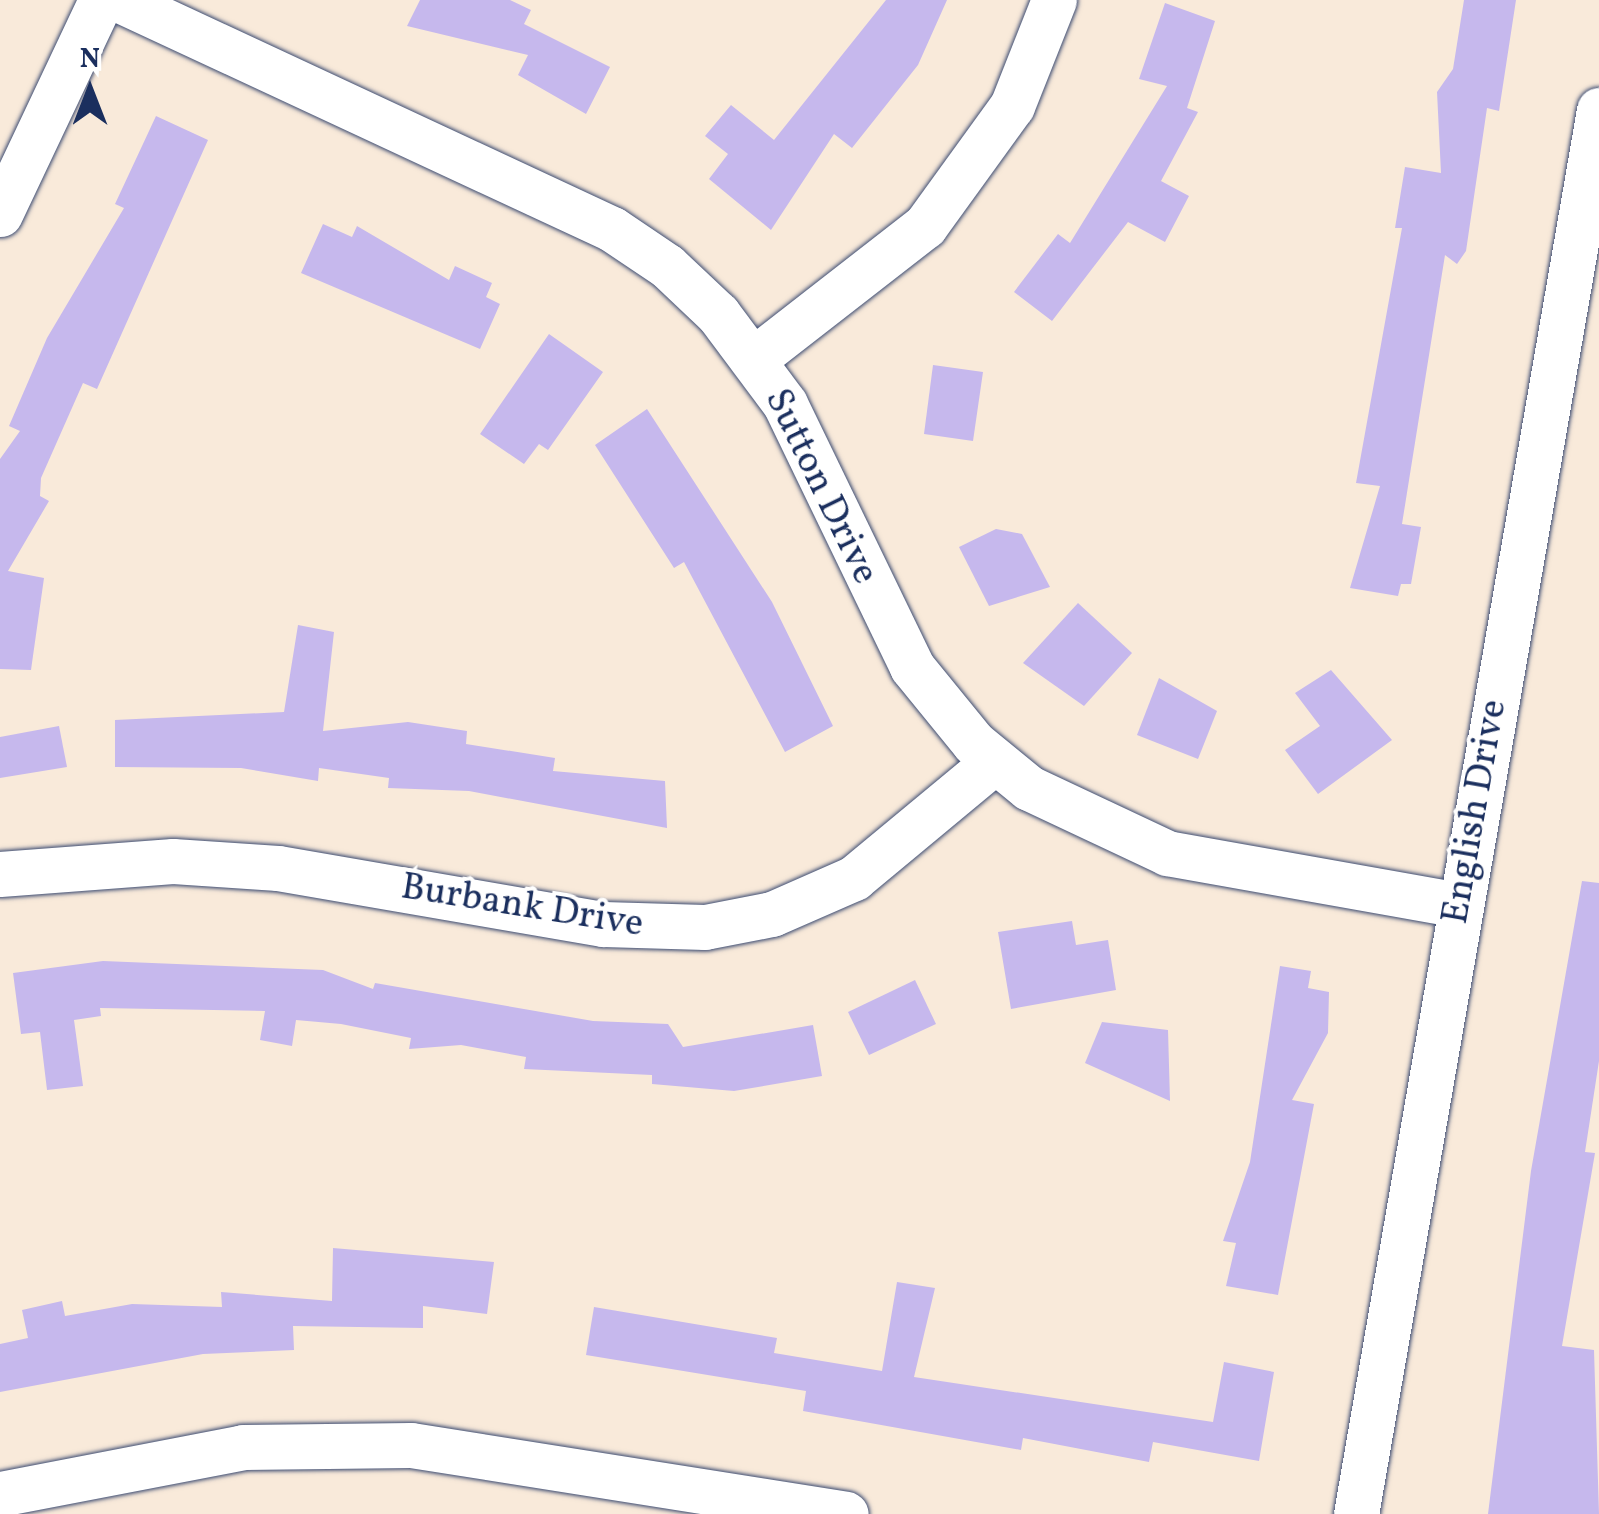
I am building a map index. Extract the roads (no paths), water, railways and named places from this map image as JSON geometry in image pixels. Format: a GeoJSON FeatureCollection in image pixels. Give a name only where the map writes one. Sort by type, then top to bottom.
{"type":"FeatureCollection","features":[{"type":"Feature","properties":{"kind":"street"},"geometry":{"type":"LineString","coordinates":[[0,214],[101,0]]}},
{"type":"Feature","properties":{"kind":"street","name":"Sutton Drive"},"geometry":{"type":"LineString","coordinates":[[120,0],[612,229],[667,266],[754,359],[912,667],[995,761],[1059,807],[1167,853],[1460,904]]}},
{"type":"Feature","properties":{"kind":"street"},"geometry":{"type":"LineString","coordinates":[[754,359],[925,226],[1012,106],[1054,0]]}},
{"type":"Feature","properties":{"kind":"street","name":"English Drive"},"geometry":{"type":"LineString","coordinates":[[1356,1514],[1599,110]]}},
{"type":"Feature","properties":{"kind":"street","name":"Burbank Drive"},"geometry":{"type":"LineString","coordinates":[[0,874],[174,860],[278,868],[603,924],[705,927],[772,914],[854,878],[995,761]]}},
{"type":"Feature","properties":{"kind":"street"},"geometry":{"type":"LineString","coordinates":[[0,1494],[243,1447],[411,1445],[846,1514]]}}]}
